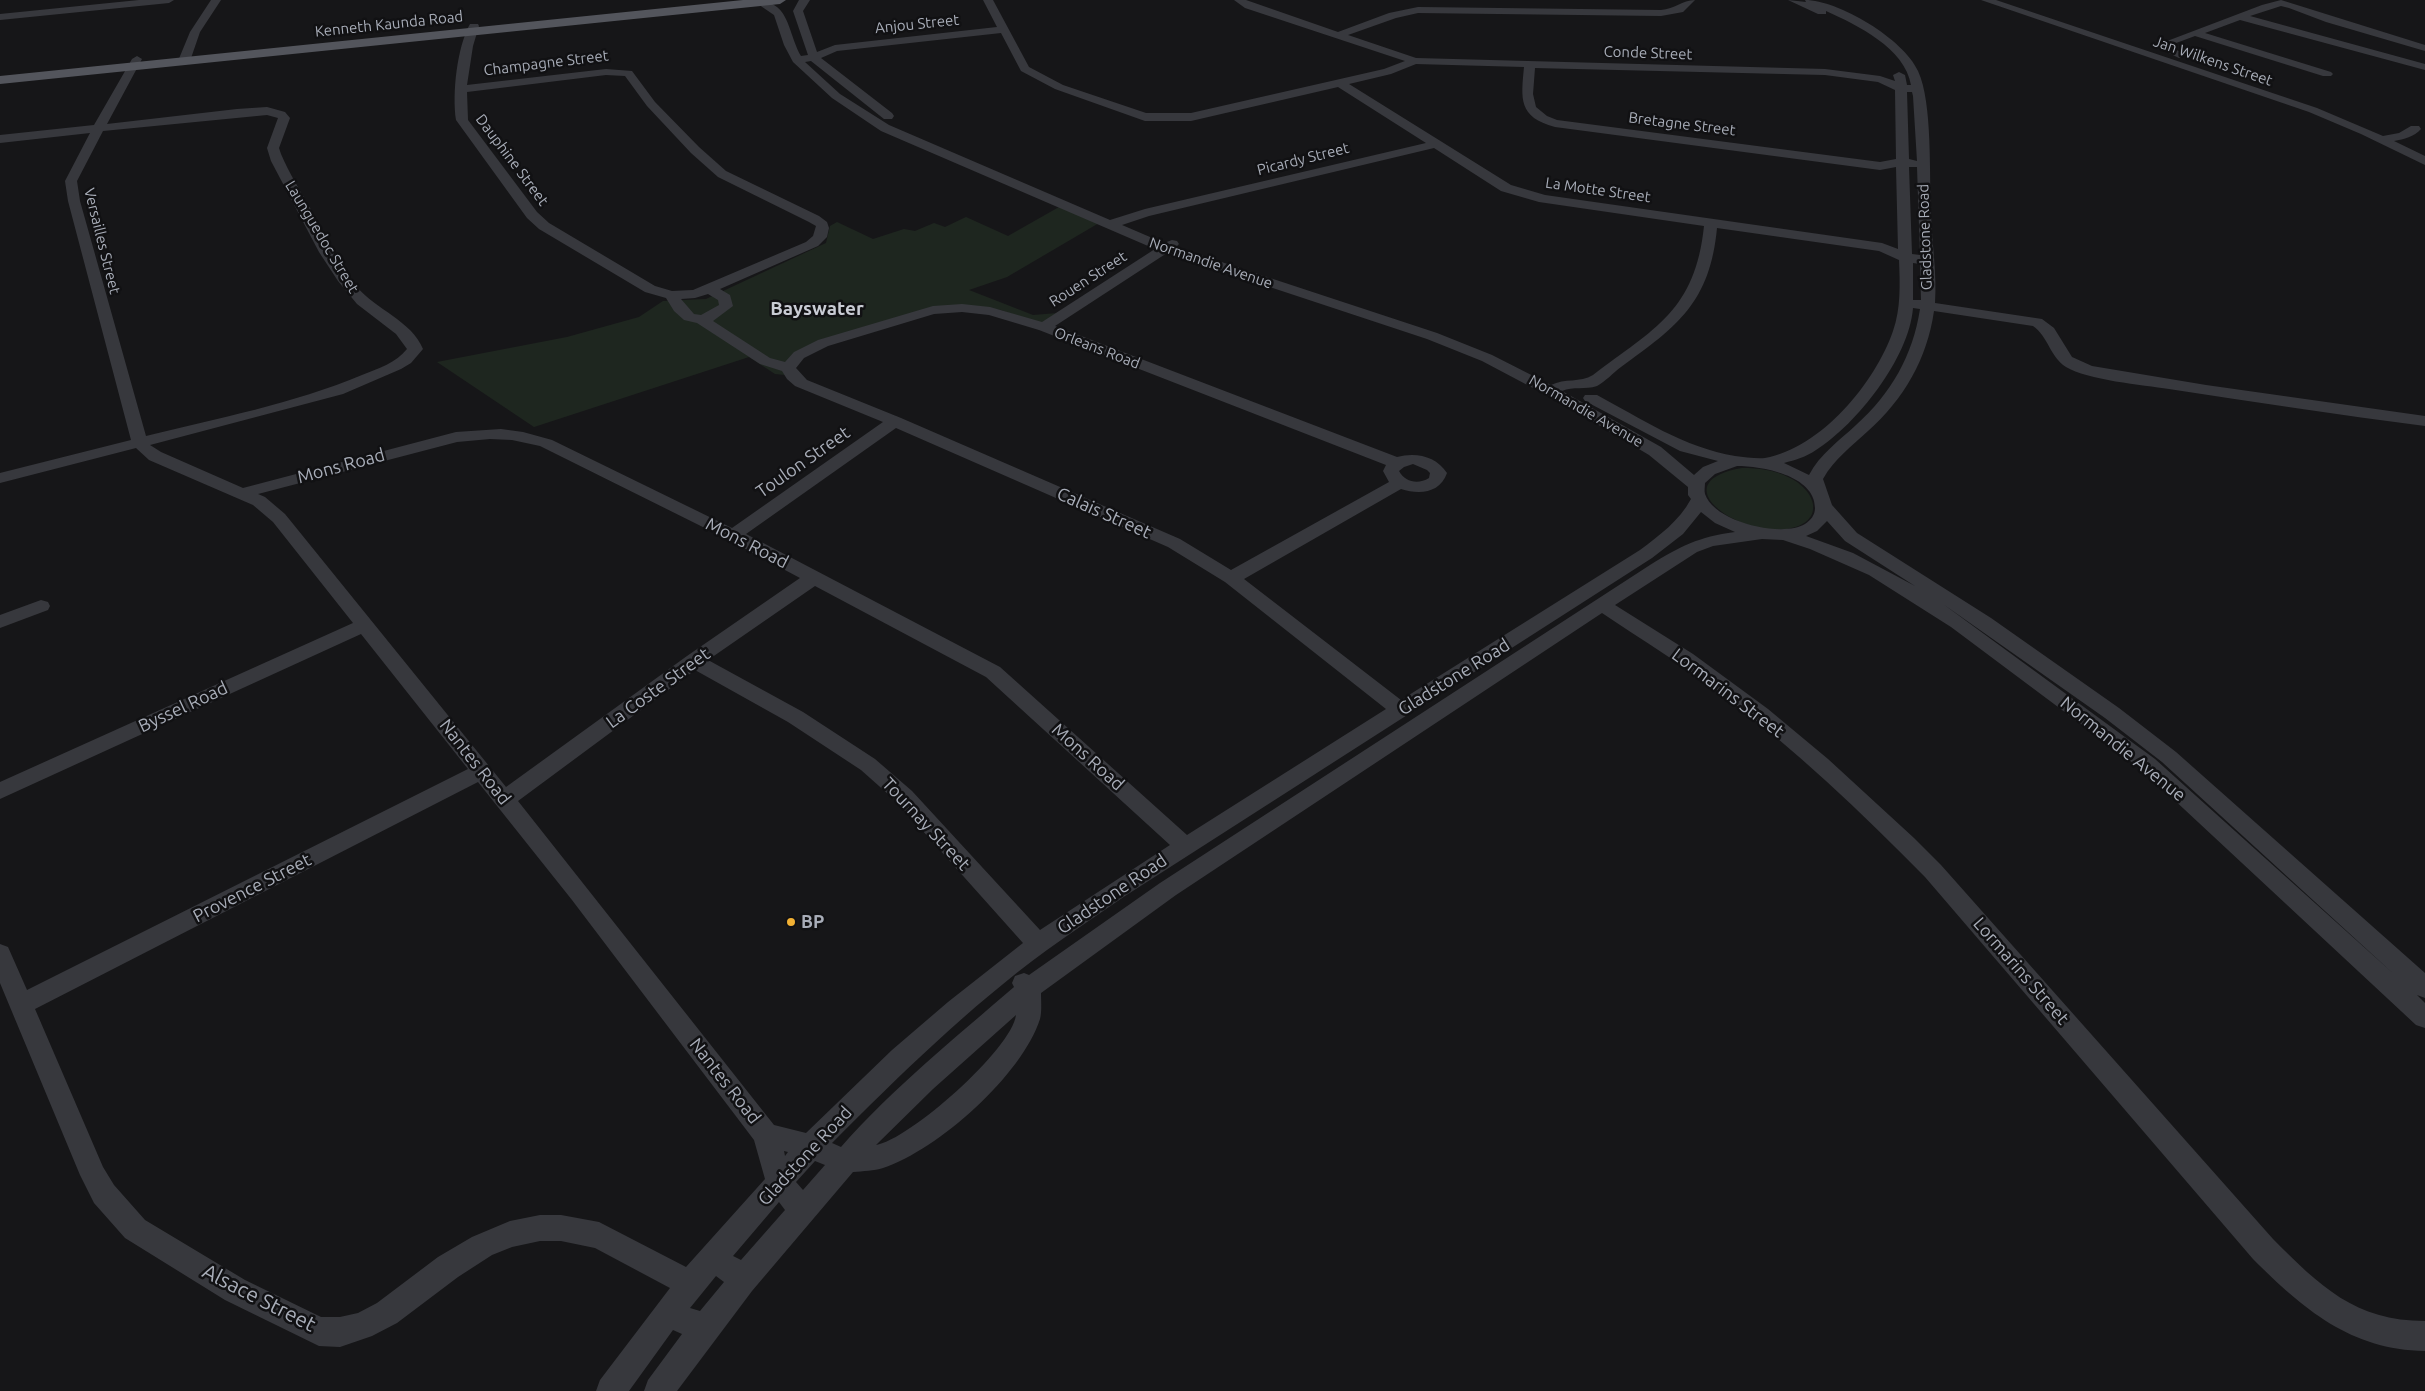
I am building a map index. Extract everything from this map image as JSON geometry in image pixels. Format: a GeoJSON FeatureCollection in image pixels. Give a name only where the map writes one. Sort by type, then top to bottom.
{"type":"FeatureCollection","features":[{"type":"Feature","properties":{"kind":"main road","name":"Kenneth Kaunda Road"},"geometry":{"type":"LineString","coordinates":[[472,29],[720,0]]}},
{"type":"Feature","properties":{"kind":"main road","name":"Kenneth Kaunda Road"},"geometry":{"type":"LineString","coordinates":[[0,74],[136,63],[780,0]]}},
{"type":"Feature","properties":{"kind":"main road","name":"Kenneth Kaunda Road"},"geometry":{"type":"LineString","coordinates":[[0,80],[136,63]]}},
{"type":"Feature","properties":{"kind":"street"},"geometry":{"type":"LineString","coordinates":[[0,16],[170,0]]}},
{"type":"Feature","properties":{"kind":"street"},"geometry":{"type":"LineString","coordinates":[[185,58],[195,32],[216,0]]}},
{"type":"Feature","properties":{"kind":"street","name":"Normandie Avenue"},"geometry":{"type":"LineString","coordinates":[[805,0],[798,9],[808,44],[814,57],[874,106],[892,118],[1170,245],[1432,336],[1558,387],[1582,394],[1670,441],[1709,456],[1735,462]]}},
{"type":"Feature","properties":{"kind":"street"},"geometry":{"type":"LineString","coordinates":[[988,0],[1025,69],[1059,88],[1145,117],[1191,116],[1387,72],[1415,61]]}},
{"type":"Feature","properties":{"kind":"street"},"geometry":{"type":"LineString","coordinates":[[1239,0],[1249,6],[1415,61]]}},
{"type":"Feature","properties":{"kind":"street"},"geometry":{"type":"LineString","coordinates":[[1537,11],[1539,0]]}},
{"type":"Feature","properties":{"kind":"street"},"geometry":{"type":"LineString","coordinates":[[1339,36],[1393,15],[1410,11],[1664,13],[1685,7],[1690,0]]}},
{"type":"Feature","properties":{"kind":"street"},"geometry":{"type":"LineString","coordinates":[[1793,0],[1821,11],[1863,36],[1887,58],[1901,82]]}},
{"type":"Feature","properties":{"kind":"street"},"geometry":{"type":"LineString","coordinates":[[1810,0],[1850,18],[1876,35],[1903,59],[1917,84]]}},
{"type":"Feature","properties":{"kind":"street","name":"Jan Wilkens Street"},"geometry":{"type":"LineString","coordinates":[[1986,0],[2312,110],[2384,139],[2425,162]]}},
{"type":"Feature","properties":{"kind":"street","name":"Normandie Avenue"},"geometry":{"type":"LineString","coordinates":[[758,1],[779,13],[789,45],[797,60],[856,111],[885,128],[1109,225],[1129,226]]}},
{"type":"Feature","properties":{"kind":"street"},"geometry":{"type":"LineString","coordinates":[[2317,105],[2308,99],[2159,47],[2164,43],[2274,4],[2287,4],[2330,20],[2425,48]]}},
{"type":"Feature","properties":{"kind":"street"},"geometry":{"type":"LineString","coordinates":[[2241,17],[2425,67]]}},
{"type":"Feature","properties":{"kind":"street","name":"Dauphine Street"},"geometry":{"type":"LineString","coordinates":[[472,29],[461,89],[460,112],[462,120],[532,215],[544,226],[650,289],[672,295]]}},
{"type":"Feature","properties":{"kind":"street","name":"Anjou Street"},"geometry":{"type":"LineString","coordinates":[[789,45],[808,44],[835,48],[1003,30]]}},
{"type":"Feature","properties":{"kind":"street"},"geometry":{"type":"LineString","coordinates":[[2195,33],[2327,74]]}},
{"type":"Feature","properties":{"kind":"street","name":"Anjou Street"},"geometry":{"type":"LineString","coordinates":[[797,60],[814,57],[835,48]]}},
{"type":"Feature","properties":{"kind":"street","name":"Conde Street"},"geometry":{"type":"LineString","coordinates":[[1415,61],[1825,72],[1917,84]]}},
{"type":"Feature","properties":{"kind":"street","name":"Versailles Street"},"geometry":{"type":"LineString","coordinates":[[136,63],[74,172],[71,188],[140,443]]}},
{"type":"Feature","properties":{"kind":"street","name":"Bretagne Street"},"geometry":{"type":"LineString","coordinates":[[1530,64],[1528,107],[1532,114],[1555,124],[1880,166],[1902,162],[1923,165]]}},
{"type":"Feature","properties":{"kind":"street","name":"Champagne Street"},"geometry":{"type":"LineString","coordinates":[[461,89],[606,72],[628,72],[651,104],[689,144],[722,174],[822,225],[823,230],[818,239],[811,245],[711,289],[695,294],[672,295]]}},
{"type":"Feature","properties":{"kind":"street","name":"Gladstone Road"},"geometry":{"type":"LineString","coordinates":[[1764,463],[1808,448],[1826,436],[1864,394],[1887,362],[1905,314],[1906,258],[1904,242],[1901,82]]}},
{"type":"Feature","properties":{"kind":"street","name":"La Motte Street"},"geometry":{"type":"LineString","coordinates":[[1340,83],[1506,188],[1529,196],[1882,247],[1906,258],[1926,260]]}},
{"type":"Feature","properties":{"kind":"street","name":"Gladstone Road"},"geometry":{"type":"LineString","coordinates":[[611,1391],[690,1284],[811,1146],[901,1058],[1038,944],[1164,859],[1401,710],[1691,548],[1710,541],[1801,532],[1815,526],[1823,518],[1822,500],[1815,479],[1826,461],[1870,422],[1893,395],[1914,358],[1927,306],[1923,165],[1917,84]]}},
{"type":"Feature","properties":{"kind":"street"},"geometry":{"type":"LineString","coordinates":[[856,111],[874,106]]}},
{"type":"Feature","properties":{"kind":"street","name":"Launguedoc Street"},"geometry":{"type":"LineString","coordinates":[[98,128],[257,111],[281,114],[284,118],[273,148],[313,228],[346,283],[360,299],[375,313],[411,338],[415,344],[414,352],[406,360],[337,391],[140,443]]}},
{"type":"Feature","properties":{"kind":"street"},"geometry":{"type":"LineString","coordinates":[[0,139],[98,128]]}},
{"type":"Feature","properties":{"kind":"street"},"geometry":{"type":"LineString","coordinates":[[2384,139],[2422,132]]}},
{"type":"Feature","properties":{"kind":"street"},"geometry":{"type":"LineString","coordinates":[[2401,148],[2422,132]]}},
{"type":"Feature","properties":{"kind":"street","name":"Picardy Street"},"geometry":{"type":"LineString","coordinates":[[1129,226],[1179,206],[1434,144]]}},
{"type":"Feature","properties":{"kind":"street","name":"Bretagne Street"},"geometry":{"type":"LineString","coordinates":[[1880,166],[1903,177],[1923,179]]}},
{"type":"Feature","properties":{"kind":"street"},"geometry":{"type":"LineString","coordinates":[[1558,387],[1582,394],[1640,350],[1681,312],[1695,292],[1706,263],[1711,222]]}},
{"type":"Feature","properties":{"kind":"street","name":"La Motte Street"},"geometry":{"type":"LineString","coordinates":[[1882,247],[1904,242],[1925,245]]}},
{"type":"Feature","properties":{"kind":"street","name":"Rouen Street"},"geometry":{"type":"LineString","coordinates":[[1044,327],[1170,245]]}},
{"type":"Feature","properties":{"kind":"street"},"geometry":{"type":"LineString","coordinates":[[1906,285],[1927,289],[2043,325],[2057,341],[2061,354],[2066,360],[2086,369],[2154,383],[2341,411],[2425,421]]}},
{"type":"Feature","properties":{"kind":"street"},"geometry":{"type":"LineString","coordinates":[[702,320],[713,316],[726,306],[725,298],[711,289]]}},
{"type":"Feature","properties":{"kind":"street"},"geometry":{"type":"LineString","coordinates":[[672,295],[679,308],[689,317],[702,320],[765,361],[790,364]]}},
{"type":"Feature","properties":{"kind":"street"},"geometry":{"type":"LineString","coordinates":[[1905,302],[2020,318]]}},
{"type":"Feature","properties":{"kind":"street","name":"Orleans Road"},"geometry":{"type":"LineString","coordinates":[[790,364],[804,352],[824,343],[934,310],[962,308],[990,310],[1044,327],[1396,463]]}},
{"type":"Feature","properties":{"kind":"street","name":"Calais Street"},"geometry":{"type":"LineString","coordinates":[[790,364],[792,376],[800,383],[895,421],[1174,543],[1231,578],[1401,710]]}},
{"type":"Feature","properties":{"kind":"street","name":"Normandie Avenue"},"geometry":{"type":"LineString","coordinates":[[1582,394],[1655,451],[1698,492],[1716,518],[1745,531],[1773,535],[1834,550],[1890,578],[1928,602],[2117,739],[2155,771],[2425,1018]]}},
{"type":"Feature","properties":{"kind":"street","name":"Toulon Street"},"geometry":{"type":"LineString","coordinates":[[733,535],[895,421]]}},
{"type":"Feature","properties":{"kind":"street","name":"Mons Road"},"geometry":{"type":"LineString","coordinates":[[243,493],[434,441],[486,433],[516,434],[546,443],[733,535],[993,672],[1194,840],[1224,852]]}},
{"type":"Feature","properties":{"kind":"street"},"geometry":{"type":"LineString","coordinates":[[0,478],[140,443]]}},
{"type":"Feature","properties":{"kind":"street","name":"Nantes Road"},"geometry":{"type":"LineString","coordinates":[[140,443],[145,450],[155,456],[243,493],[268,507],[279,518],[366,624],[505,800],[766,1135],[779,1182],[803,1211]]}},
{"type":"Feature","properties":{"kind":"street"},"geometry":{"type":"LineString","coordinates":[[1408,460],[1422,460],[1433,466],[1439,473],[1436,481],[1426,486],[1412,487],[1399,483],[1394,479],[1391,471],[1396,463],[1408,460]]}},
{"type":"Feature","properties":{"kind":"street"},"geometry":{"type":"LineString","coordinates":[[1735,462],[1764,463]]}},
{"type":"Feature","properties":{"kind":"street","name":"Gladstone Road"},"geometry":{"type":"LineString","coordinates":[[659,1391],[705,1327],[742,1281],[871,1132],[924,1080],[1029,988],[1185,878],[1436,714],[1594,601],[1673,534],[1693,512],[1703,474],[1716,466],[1735,462]]}},
{"type":"Feature","properties":{"kind":"street","name":"Normandie Avenue"},"geometry":{"type":"LineString","coordinates":[[1764,463],[1797,474],[1822,500],[1851,537],[1984,622],[2112,713],[2169,757],[2425,988]]}},
{"type":"Feature","properties":{"kind":"street"},"geometry":{"type":"LineString","coordinates":[[1231,578],[1399,483]]}},
{"type":"Feature","properties":{"kind":"street","name":"La Coste Street"},"geometry":{"type":"LineString","coordinates":[[505,800],[694,661],[813,578]]}},
{"type":"Feature","properties":{"kind":"street","name":"Lormarins Street"},"geometry":{"type":"LineString","coordinates":[[1594,601],[1698,666],[1876,813],[1933,871],[2257,1242],[2292,1279],[2316,1299],[2354,1322],[2390,1333],[2425,1336]]}},
{"type":"Feature","properties":{"kind":"street"},"geometry":{"type":"LineString","coordinates":[[0,622],[41,606]]}},
{"type":"Feature","properties":{"kind":"street","name":"Byssel Road"},"geometry":{"type":"LineString","coordinates":[[0,791],[366,624]]}},
{"type":"Feature","properties":{"kind":"street","name":"Tournay Street"},"geometry":{"type":"LineString","coordinates":[[694,661],[822,734],[857,756],[889,782],[914,805],[942,840],[1038,944]]}},
{"type":"Feature","properties":{"kind":"street"},"geometry":{"type":"LineString","coordinates":[[1404,734],[1401,710],[1430,706],[1436,714]]}},
{"type":"Feature","properties":{"kind":"street","name":"Provence Street"},"geometry":{"type":"LineString","coordinates":[[22,1004],[482,771]]}},
{"type":"Feature","properties":{"kind":"street"},"geometry":{"type":"LineString","coordinates":[[1164,859],[1185,878]]}},
{"type":"Feature","properties":{"kind":"street"},"geometry":{"type":"LineString","coordinates":[[1060,929],[1082,951]]}},
{"type":"Feature","properties":{"kind":"street","name":"Alsace Street"},"geometry":{"type":"LineString","coordinates":[[0,954],[94,1175],[104,1194],[118,1212],[136,1229],[235,1290],[319,1331],[340,1332],[362,1326],[387,1313],[448,1267],[482,1246],[510,1234],[540,1228],[561,1228],[599,1235],[690,1284]]}},
{"type":"Feature","properties":{"kind":"street"},"geometry":{"type":"LineString","coordinates":[[845,1161],[881,1157],[901,1148],[953,1111],[993,1073],[1014,1049],[1028,1018],[1029,988],[1010,967]]}},
{"type":"Feature","properties":{"kind":"street","name":"Nantes Road"},"geometry":{"type":"LineString","coordinates":[[766,1135],[811,1146],[845,1161]]}},
{"type":"Feature","properties":{"kind":"street"},"geometry":{"type":"LineString","coordinates":[[710,1261],[724,1264],[735,1271],[742,1281]]}},
{"type":"Feature","properties":{"kind":"street"},"geometry":{"type":"LineString","coordinates":[[670,1310],[681,1319],[705,1327]]}},
{"type":"Feature","properties":{"kind":"shaded area"},"geometry":{"type":"Polygon","coordinates":[[[1059,207],[1099,223],[1007,277],[969,290],[1033,315],[1058,313],[1041,325],[1001,310],[976,307],[940,309],[812,347],[785,375],[775,374],[749,357],[534,427],[437,362],[567,337],[639,317],[663,301],[706,299],[826,243],[830,226],[837,222],[873,239],[904,229],[915,231],[934,223],[945,227],[966,217],[1008,236],[1059,207]]]}},
{"type":"Feature","properties":{"kind":"shaded area"},"geometry":{"type":"Polygon","coordinates":[[[1742,468],[1772,471],[1790,478],[1807,491],[1813,506],[1812,514],[1799,526],[1787,529],[1768,529],[1748,525],[1730,517],[1716,507],[1708,496],[1708,485],[1719,475],[1742,468]]]}},
{"type":"Feature","properties":{"kind":"place","name":"BP"},"geometry":{"type":"Point","coordinates":[791,922]}},
{"type":"Feature","properties":{"kind":"district","name":"Bayswater"},"geometry":{"type":"Point","coordinates":[817,309]}}]}
